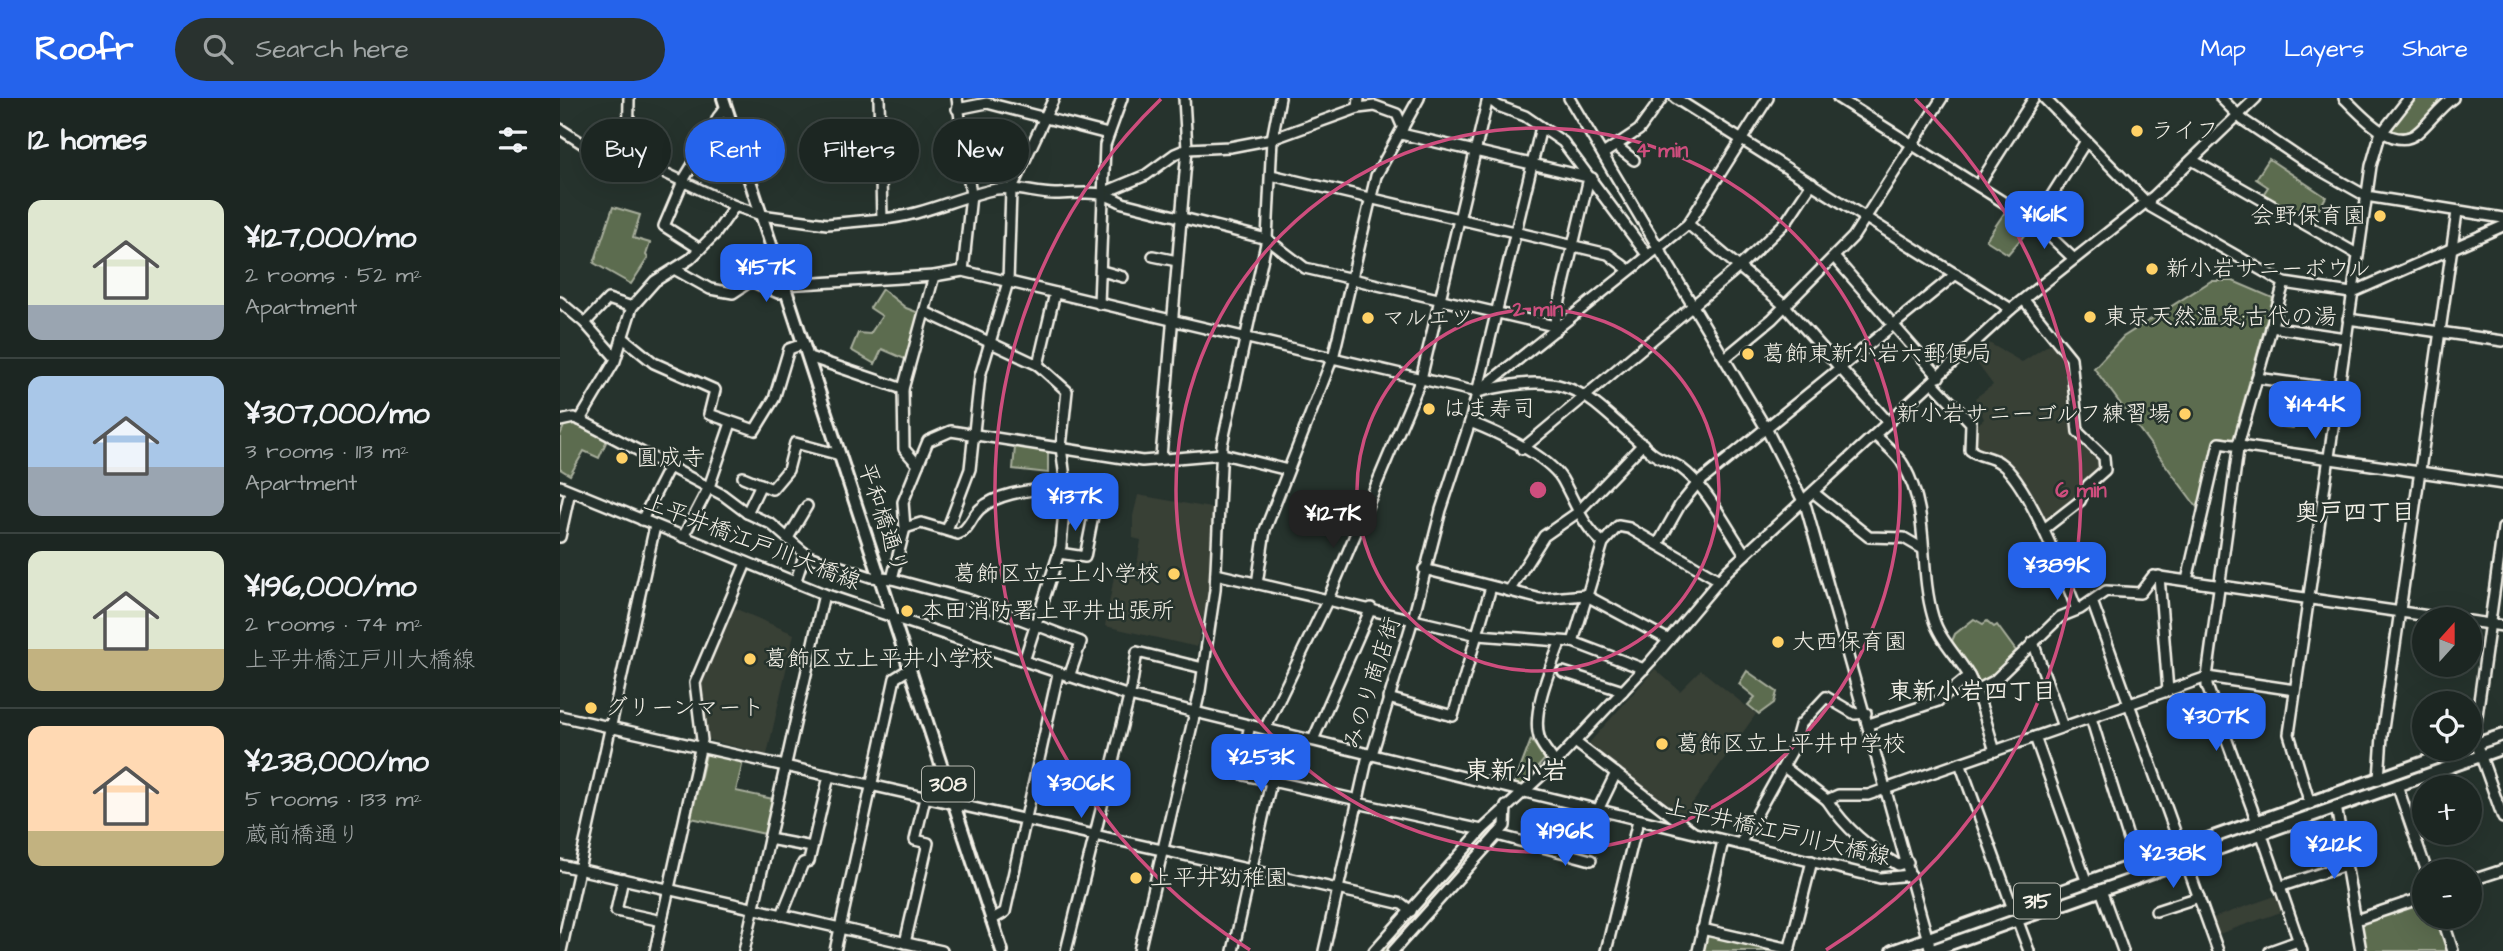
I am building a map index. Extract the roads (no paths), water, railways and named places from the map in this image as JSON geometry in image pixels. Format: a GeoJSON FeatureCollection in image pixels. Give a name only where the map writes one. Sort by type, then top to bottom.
{"type":"FeatureCollection","features":[{"type":"Feature","properties":{"kind":"main road","name":"平和橋通り"},"geometry":{"type":"LineString","coordinates":[[725,103],[840,455],[886,579],[893,617],[1002,951]]}},
{"type":"Feature","properties":{"kind":"main road"},"geometry":{"type":"LineString","coordinates":[[2482,742],[2503,735]]}},
{"type":"Feature","properties":{"kind":"main road","name":"315"},"geometry":{"type":"LineString","coordinates":[[2482,755],[2503,748]]}},
{"type":"Feature","properties":{"kind":"main road","name":"315"},"geometry":{"type":"LineString","coordinates":[[2015,914],[2101,890],[2310,804],[2428,761]]}},
{"type":"Feature","properties":{"kind":"main road","name":"315"},"geometry":{"type":"LineString","coordinates":[[2259,827],[2336,806],[2464,761]]}},
{"type":"Feature","properties":{"kind":"main road","name":"315"},"geometry":{"type":"LineString","coordinates":[[1892,951],[1930,949],[2087,883],[2137,866],[2184,855]]}},
{"type":"Feature","properties":{"kind":"street"},"geometry":{"type":"LineString","coordinates":[[629,98],[629,119]]}},
{"type":"Feature","properties":{"kind":"street"},"geometry":{"type":"LineString","coordinates":[[879,98],[882,219]]}},
{"type":"Feature","properties":{"kind":"street"},"geometry":{"type":"LineString","coordinates":[[957,98],[971,195],[963,271]]}},
{"type":"Feature","properties":{"kind":"street"},"geometry":{"type":"LineString","coordinates":[[947,530],[970,469],[980,376],[1009,282],[1011,190],[1054,98]]}},
{"type":"Feature","properties":{"kind":"street"},"geometry":{"type":"LineString","coordinates":[[1100,304],[1103,192],[1108,134],[1122,98]]}},
{"type":"Feature","properties":{"kind":"street"},"geometry":{"type":"LineString","coordinates":[[1161,457],[1187,149],[1184,98]]}},
{"type":"Feature","properties":{"kind":"street"},"geometry":{"type":"LineString","coordinates":[[1139,951],[1203,668],[1216,574],[1222,445],[1267,239],[1272,139],[1280,98]]}},
{"type":"Feature","properties":{"kind":"street"},"geometry":{"type":"LineString","coordinates":[[1257,584],[1265,530],[1332,359],[1376,176],[1419,98]]}},
{"type":"Feature","properties":{"kind":"street"},"geometry":{"type":"LineString","coordinates":[[1265,729],[1328,598],[1421,379],[1488,98],[1563,142],[1648,256]]}},
{"type":"Feature","properties":{"kind":"street"},"geometry":{"type":"LineString","coordinates":[[1569,98],[1767,430],[1804,502],[1911,875]]}},
{"type":"Feature","properties":{"kind":"street"},"geometry":{"type":"LineString","coordinates":[[1603,154],[1639,130],[1662,98]]}},
{"type":"Feature","properties":{"kind":"street"},"geometry":{"type":"LineString","coordinates":[[1675,98],[2011,309]]}},
{"type":"Feature","properties":{"kind":"street"},"geometry":{"type":"LineString","coordinates":[[1477,392],[1688,224],[1769,98]]}},
{"type":"Feature","properties":{"kind":"street"},"geometry":{"type":"LineString","coordinates":[[1838,98],[2035,222],[2074,259]]}},
{"type":"Feature","properties":{"kind":"street"},"geometry":{"type":"LineString","coordinates":[[1725,358],[1785,306],[1853,237],[1942,98]]}},
{"type":"Feature","properties":{"kind":"street"},"geometry":{"type":"LineString","coordinates":[[1978,186],[2034,98]]}},
{"type":"Feature","properties":{"kind":"street"},"geometry":{"type":"LineString","coordinates":[[2044,98],[2146,203],[2284,284],[2351,293],[2503,226]]}},
{"type":"Feature","properties":{"kind":"street"},"geometry":{"type":"LineString","coordinates":[[2221,98],[2238,116],[2304,161],[2366,196],[2503,218]]}},
{"type":"Feature","properties":{"kind":"street"},"geometry":{"type":"LineString","coordinates":[[1374,951],[1482,830],[1555,763],[1644,669],[1719,580],[1745,554],[2011,309],[2146,203],[2256,98]]}},
{"type":"Feature","properties":{"kind":"street"},"geometry":{"type":"LineString","coordinates":[[2344,98],[2382,131],[2398,138],[2415,135],[2453,98]]}},
{"type":"Feature","properties":{"kind":"street"},"geometry":{"type":"LineString","coordinates":[[2310,804],[2289,734],[2307,598],[2371,166],[2382,131],[2409,98]]}},
{"type":"Feature","properties":{"kind":"street"},"geometry":{"type":"LineString","coordinates":[[700,249],[664,226],[684,179],[711,135],[725,103]]}},
{"type":"Feature","properties":{"kind":"street"},"geometry":{"type":"LineString","coordinates":[[957,109],[987,103],[1108,134]]}},
{"type":"Feature","properties":{"kind":"street"},"geometry":{"type":"LineString","coordinates":[[671,174],[735,206],[761,215],[827,224],[906,217],[971,195],[1000,189],[1044,194],[1103,192],[1146,175],[1174,154],[1187,149],[1230,147],[1272,139],[1358,103],[1397,114],[1402,131]]}},
{"type":"Feature","properties":{"kind":"street","name":"みのり商店街"},"geometry":{"type":"LineString","coordinates":[[1324,951],[1357,801],[1413,619],[1441,510],[1470,422],[1541,127]]}},
{"type":"Feature","properties":{"kind":"street"},"geometry":{"type":"LineString","coordinates":[[560,129],[581,143]]}},
{"type":"Feature","properties":{"kind":"street"},"geometry":{"type":"LineString","coordinates":[[1402,131],[1592,178]]}},
{"type":"Feature","properties":{"kind":"street"},"geometry":{"type":"LineString","coordinates":[[2035,222],[2086,142]]}},
{"type":"Feature","properties":{"kind":"street"},"geometry":{"type":"LineString","coordinates":[[1616,146],[1634,160]]}},
{"type":"Feature","properties":{"kind":"street"},"geometry":{"type":"LineString","coordinates":[[2192,160],[2357,254]]}},
{"type":"Feature","properties":{"kind":"street"},"geometry":{"type":"LineString","coordinates":[[1271,175],[1333,187],[1608,254],[1629,270]]}},
{"type":"Feature","properties":{"kind":"street"},"geometry":{"type":"LineString","coordinates":[[1555,328],[1572,245],[1588,182],[1592,178]]}},
{"type":"Feature","properties":{"kind":"street"},"geometry":{"type":"LineString","coordinates":[[1522,449],[1739,268],[1786,222],[1812,183]]}},
{"type":"Feature","properties":{"kind":"street"},"geometry":{"type":"LineString","coordinates":[[1103,192],[1123,203],[1267,239],[1305,268],[1555,328]]}},
{"type":"Feature","properties":{"kind":"street"},"geometry":{"type":"LineString","coordinates":[[580,420],[615,358],[632,307],[655,282],[676,270],[700,249],[735,206]]}},
{"type":"Feature","properties":{"kind":"street"},"geometry":{"type":"LineString","coordinates":[[2379,779],[2457,212]]}},
{"type":"Feature","properties":{"kind":"street"},"geometry":{"type":"LineString","coordinates":[[1688,224],[1785,306],[1888,422]]}},
{"type":"Feature","properties":{"kind":"street"},"geometry":{"type":"LineString","coordinates":[[1153,257],[1177,261]]}},
{"type":"Feature","properties":{"kind":"street"},"geometry":{"type":"LineString","coordinates":[[1833,257],[1894,325],[1971,424],[1970,450],[2000,463],[2017,483],[2044,529],[2077,610]]}},
{"type":"Feature","properties":{"kind":"street"},"geometry":{"type":"LineString","coordinates":[[676,270],[710,289],[733,293],[751,281],[778,293],[784,288],[934,276],[963,271],[1477,392],[1529,382],[1568,388],[1587,396],[1654,456],[1680,467],[1697,484],[1745,554]]}},
{"type":"Feature","properties":{"kind":"street"},"geometry":{"type":"LineString","coordinates":[[1102,271],[1123,277]]}},
{"type":"Feature","properties":{"kind":"street"},"geometry":{"type":"LineString","coordinates":[[1658,544],[1680,505],[1697,484],[1841,370],[1956,274]]}},
{"type":"Feature","properties":{"kind":"street"},"geometry":{"type":"LineString","coordinates":[[918,465],[904,449],[903,389],[934,276]]}},
{"type":"Feature","properties":{"kind":"street"},"geometry":{"type":"LineString","coordinates":[[2284,284],[2239,447],[2207,686],[2302,951]]}},
{"type":"Feature","properties":{"kind":"street"},"geometry":{"type":"LineString","coordinates":[[1038,365],[1055,293]]}},
{"type":"Feature","properties":{"kind":"street"},"geometry":{"type":"LineString","coordinates":[[585,323],[608,299],[632,307]]}},
{"type":"Feature","properties":{"kind":"street"},"geometry":{"type":"LineString","coordinates":[[2024,300],[2071,358],[2078,432],[2104,457],[2105,470],[2088,485],[2080,501],[2044,529]]}},
{"type":"Feature","properties":{"kind":"street"},"geometry":{"type":"LineString","coordinates":[[560,302],[585,323],[615,358]]}},
{"type":"Feature","properties":{"kind":"street"},"geometry":{"type":"LineString","coordinates":[[925,312],[1038,365],[1067,391],[1061,447],[1066,486],[1059,553],[1024,661]]}},
{"type":"Feature","properties":{"kind":"street"},"geometry":{"type":"LineString","coordinates":[[2348,319],[2503,341]]}},
{"type":"Feature","properties":{"kind":"street"},"geometry":{"type":"LineString","coordinates":[[2272,327],[2345,338]]}},
{"type":"Feature","properties":{"kind":"street"},"geometry":{"type":"LineString","coordinates":[[622,337],[654,363],[715,390],[709,414],[755,430],[774,399],[789,349],[803,344]]}},
{"type":"Feature","properties":{"kind":"street"},"geometry":{"type":"LineString","coordinates":[[808,357],[903,389]]}},
{"type":"Feature","properties":{"kind":"street"},"geometry":{"type":"LineString","coordinates":[[2257,377],[2338,389]]}},
{"type":"Feature","properties":{"kind":"street"},"geometry":{"type":"LineString","coordinates":[[560,421],[574,418],[580,420],[709,487],[747,513],[771,524],[805,553],[886,579],[970,600],[1081,642],[1069,677]]}},
{"type":"Feature","properties":{"kind":"street"},"geometry":{"type":"LineString","coordinates":[[1470,422],[1498,432],[1544,462],[1561,477],[1577,513],[1603,543]]}},
{"type":"Feature","properties":{"kind":"street"},"geometry":{"type":"LineString","coordinates":[[683,537],[709,487],[731,423]]}},
{"type":"Feature","properties":{"kind":"street"},"geometry":{"type":"LineString","coordinates":[[886,579],[905,528],[903,502],[925,445],[933,438],[951,431],[1142,461],[1161,457],[1223,454],[1288,470]]}},
{"type":"Feature","properties":{"kind":"street"},"geometry":{"type":"LineString","coordinates":[[1875,435],[1904,465],[1913,486],[1923,522],[1923,549],[1932,614],[1937,629],[1969,676],[1995,751]]}},
{"type":"Feature","properties":{"kind":"street"},"geometry":{"type":"LineString","coordinates":[[743,477],[772,489],[788,470],[795,443],[840,455]]}},
{"type":"Feature","properties":{"kind":"street"},"geometry":{"type":"LineString","coordinates":[[2187,580],[2219,443],[2503,484]]}},
{"type":"Feature","properties":{"kind":"street"},"geometry":{"type":"LineString","coordinates":[[1509,592],[1544,536],[1577,513],[1643,444]]}},
{"type":"Feature","properties":{"kind":"street"},"geometry":{"type":"LineString","coordinates":[[642,520],[669,467]]}},
{"type":"Feature","properties":{"kind":"street"},"geometry":{"type":"LineString","coordinates":[[747,513],[761,484]]}},
{"type":"Feature","properties":{"kind":"street","name":"上平井橋江戸川大橋線"},"geometry":{"type":"LineString","coordinates":[[560,486],[824,594],[1129,696],[1880,878],[1911,875],[1930,949]]}},
{"type":"Feature","properties":{"kind":"street"},"geometry":{"type":"LineString","coordinates":[[905,528],[921,523],[958,534],[963,532],[980,508],[1008,495],[1066,486]]}},
{"type":"Feature","properties":{"kind":"street"},"geometry":{"type":"LineString","coordinates":[[560,537],[570,491]]}},
{"type":"Feature","properties":{"kind":"street"},"geometry":{"type":"LineString","coordinates":[[1814,493],[1869,537],[1904,538],[1923,549]]}},
{"type":"Feature","properties":{"kind":"street"},"geometry":{"type":"LineString","coordinates":[[788,538],[807,506]]}},
{"type":"Feature","properties":{"kind":"street"},"geometry":{"type":"LineString","coordinates":[[1059,553],[1085,557],[1093,516]]}},
{"type":"Feature","properties":{"kind":"street"},"geometry":{"type":"LineString","coordinates":[[561,951],[655,526]]}},
{"type":"Feature","properties":{"kind":"street"},"geometry":{"type":"LineString","coordinates":[[1573,642],[1585,595],[1603,543],[1618,526],[1629,528],[1719,580]]}},
{"type":"Feature","properties":{"kind":"street"},"geometry":{"type":"LineString","coordinates":[[2480,691],[2503,528]]}},
{"type":"Feature","properties":{"kind":"street"},"geometry":{"type":"LineString","coordinates":[[795,583],[805,553]]}},
{"type":"Feature","properties":{"kind":"street"},"geometry":{"type":"LineString","coordinates":[[655,951],[701,747],[695,683],[746,563]]}},
{"type":"Feature","properties":{"kind":"street"},"geometry":{"type":"LineString","coordinates":[[1424,569],[1541,599],[1585,595],[1670,640]]}},
{"type":"Feature","properties":{"kind":"street"},"geometry":{"type":"LineString","coordinates":[[1216,574],[1478,635],[1573,642],[1644,669]]}},
{"type":"Feature","properties":{"kind":"street"},"geometry":{"type":"LineString","coordinates":[[1975,691],[1994,681],[2060,617],[2077,610],[2106,591],[2140,593],[2154,576],[2412,613]]}},
{"type":"Feature","properties":{"kind":"street"},"geometry":{"type":"LineString","coordinates":[[2159,576],[2168,691]]}},
{"type":"Feature","properties":{"kind":"street"},"geometry":{"type":"LineString","coordinates":[[1388,698],[1453,716],[1491,587]]}},
{"type":"Feature","properties":{"kind":"street"},"geometry":{"type":"LineString","coordinates":[[744,951],[824,594]]}},
{"type":"Feature","properties":{"kind":"street"},"geometry":{"type":"LineString","coordinates":[[2092,601],[2218,951]]}},
{"type":"Feature","properties":{"kind":"street"},"geometry":{"type":"LineString","coordinates":[[1313,740],[1371,608]]}},
{"type":"Feature","properties":{"kind":"street"},"geometry":{"type":"LineString","coordinates":[[2482,623],[2503,626]]}},
{"type":"Feature","properties":{"kind":"street"},"geometry":{"type":"LineString","coordinates":[[2033,642],[2063,727]]}},
{"type":"Feature","properties":{"kind":"street"},"geometry":{"type":"LineString","coordinates":[[1555,763],[1540,740],[1537,723],[1546,682],[1560,643]]}},
{"type":"Feature","properties":{"kind":"street"},"geometry":{"type":"LineString","coordinates":[[1066,951],[1092,835],[1129,696],[1137,652],[1203,668]]}},
{"type":"Feature","properties":{"kind":"street"},"geometry":{"type":"LineString","coordinates":[[835,951],[895,678],[911,668]]}},
{"type":"Feature","properties":{"kind":"street"},"geometry":{"type":"LineString","coordinates":[[1563,672],[1623,691]]}},
{"type":"Feature","properties":{"kind":"street"},"geometry":{"type":"LineString","coordinates":[[992,920],[1005,912],[1059,674]]}},
{"type":"Feature","properties":{"kind":"street"},"geometry":{"type":"LineString","coordinates":[[1869,724],[1938,701],[1969,676]]}},
{"type":"Feature","properties":{"kind":"street"},"geometry":{"type":"LineString","coordinates":[[1827,800],[1838,795],[1868,795],[1887,789],[2207,677],[2295,690]]}},
{"type":"Feature","properties":{"kind":"street"},"geometry":{"type":"LineString","coordinates":[[1740,844],[1784,767],[1794,747],[1800,725],[1826,697],[1858,715],[1866,713]]}},
{"type":"Feature","properties":{"kind":"street"},"geometry":{"type":"LineString","coordinates":[[560,716],[1402,904],[1411,911]]}},
{"type":"Feature","properties":{"kind":"street"},"geometry":{"type":"LineString","coordinates":[[2091,718],[2137,866]]}},
{"type":"Feature","properties":{"kind":"street"},"geometry":{"type":"LineString","coordinates":[[1250,726],[1240,770],[1244,775],[1482,830]]}},
{"type":"Feature","properties":{"kind":"street"},"geometry":{"type":"LineString","coordinates":[[1233,951],[1282,733]]}},
{"type":"Feature","properties":{"kind":"street"},"geometry":{"type":"LineString","coordinates":[[2035,737],[2087,883]]}},
{"type":"Feature","properties":{"kind":"street"},"geometry":{"type":"LineString","coordinates":[[1575,742],[1695,833]]}},
{"type":"Feature","properties":{"kind":"street"},"geometry":{"type":"LineString","coordinates":[[2482,758],[2503,818]]}},
{"type":"Feature","properties":{"kind":"street"},"geometry":{"type":"LineString","coordinates":[[1960,763],[2028,951]]}},
{"type":"Feature","properties":{"kind":"street"},"geometry":{"type":"LineString","coordinates":[[1784,767],[1827,800],[1840,820],[1866,846],[1898,865],[1908,862]]}},
{"type":"Feature","properties":{"kind":"street"},"geometry":{"type":"LineString","coordinates":[[1598,810],[1616,773]]}},
{"type":"Feature","properties":{"kind":"street"},"geometry":{"type":"LineString","coordinates":[[782,915],[803,863],[809,861],[829,776]]}},
{"type":"Feature","properties":{"kind":"street"},"geometry":{"type":"LineString","coordinates":[[2397,785],[2423,859]]}},
{"type":"Feature","properties":{"kind":"street"},"geometry":{"type":"LineString","coordinates":[[905,943],[928,843],[915,840],[925,798]]}},
{"type":"Feature","properties":{"kind":"street"},"geometry":{"type":"LineString","coordinates":[[1393,951],[1505,826],[1506,806]]}},
{"type":"Feature","properties":{"kind":"street"},"geometry":{"type":"LineString","coordinates":[[1569,854],[1582,806]]}},
{"type":"Feature","properties":{"kind":"street"},"geometry":{"type":"LineString","coordinates":[[2336,806],[2361,951]]}},
{"type":"Feature","properties":{"kind":"street"},"geometry":{"type":"LineString","coordinates":[[1608,951],[1638,821]]}},
{"type":"Feature","properties":{"kind":"street"},"geometry":{"type":"LineString","coordinates":[[1497,835],[1591,860]]}},
{"type":"Feature","properties":{"kind":"street"},"geometry":{"type":"LineString","coordinates":[[769,839],[812,847]]}},
{"type":"Feature","properties":{"kind":"street"},"geometry":{"type":"LineString","coordinates":[[1698,951],[1723,841]]}},
{"type":"Feature","properties":{"kind":"street"},"geometry":{"type":"LineString","coordinates":[[1703,929],[1790,950],[1812,861]]}},
{"type":"Feature","properties":{"kind":"street"},"geometry":{"type":"LineString","coordinates":[[2279,887],[2346,864]]}},
{"type":"Feature","properties":{"kind":"street"},"geometry":{"type":"LineString","coordinates":[[560,865],[942,951]]}},
{"type":"Feature","properties":{"kind":"street"},"geometry":{"type":"LineString","coordinates":[[2482,877],[2503,870]]}},
{"type":"Feature","properties":{"kind":"street"},"geometry":{"type":"LineString","coordinates":[[623,879],[616,911],[662,921]]}},
{"type":"Feature","properties":{"kind":"street"},"geometry":{"type":"LineString","coordinates":[[2101,890],[2123,951]]}},
{"type":"Feature","properties":{"kind":"street"},"geometry":{"type":"LineString","coordinates":[[2156,911],[2199,897]]}},
{"type":"Feature","properties":{"kind":"street"},"geometry":{"type":"LineString","coordinates":[[2356,920],[2412,901]]}},
{"type":"Feature","properties":{"kind":"street"},"geometry":{"type":"LineString","coordinates":[[2446,929],[2453,951]]}},
{"type":"Feature","properties":{"kind":"street"},"geometry":{"type":"LineString","coordinates":[[2270,951],[2298,941]]}},
{"type":"Feature","properties":{"kind":"place","name":"ライフ"},"geometry":{"type":"Point","coordinates":[2137,131]}},
{"type":"Feature","properties":{"kind":"place","name":"会野保育園"},"geometry":{"type":"Point","coordinates":[2380,216]}},
{"type":"Feature","properties":{"kind":"place","name":"新小岩サニーボウル"},"geometry":{"type":"Point","coordinates":[2152,269]}},
{"type":"Feature","properties":{"kind":"place","name":"東京天然温泉;古代の湯"},"geometry":{"type":"Point","coordinates":[2090,317]}},
{"type":"Feature","properties":{"kind":"place","name":"マルエツ"},"geometry":{"type":"Point","coordinates":[1368,318]}},
{"type":"Feature","properties":{"kind":"place","name":"葛飾東新小岩六郵便局"},"geometry":{"type":"Point","coordinates":[1748,354]}},
{"type":"Feature","properties":{"kind":"place","name":"はま寿司"},"geometry":{"type":"Point","coordinates":[1429,409]}},
{"type":"Feature","properties":{"kind":"place","name":"新小岩サニーゴルフ練習場"},"geometry":{"type":"Point","coordinates":[2185,414]}},
{"type":"Feature","properties":{"kind":"place","name":"圓成寺"},"geometry":{"type":"Point","coordinates":[622,458]}},
{"type":"Feature","properties":{"kind":"place","name":"葛飾区立二上小学校"},"geometry":{"type":"Point","coordinates":[1174,574]}},
{"type":"Feature","properties":{"kind":"place","name":"本田消防署上平井出張所"},"geometry":{"type":"Point","coordinates":[907,611]}},
{"type":"Feature","properties":{"kind":"place","name":"大西保育園"},"geometry":{"type":"Point","coordinates":[1778,642]}},
{"type":"Feature","properties":{"kind":"place","name":"葛飾区立上平井小学校"},"geometry":{"type":"Point","coordinates":[750,659]}},
{"type":"Feature","properties":{"kind":"place","name":"グリーンマート"},"geometry":{"type":"Point","coordinates":[591,708]}},
{"type":"Feature","properties":{"kind":"place","name":"葛飾区立上平井中学校"},"geometry":{"type":"Point","coordinates":[1662,744]}},
{"type":"Feature","properties":{"kind":"place","name":"上平井幼稚園"},"geometry":{"type":"Point","coordinates":[1136,878]}},
{"type":"Feature","properties":{"kind":"district","name":"奥戸四丁目"},"geometry":{"type":"Point","coordinates":[2355,513]}},
{"type":"Feature","properties":{"kind":"district","name":"東新小岩四丁目"},"geometry":{"type":"Point","coordinates":[1972,692]}},
{"type":"Feature","properties":{"kind":"district","name":"東新小岩"},"geometry":{"type":"Point","coordinates":[1516,771]}}]}
